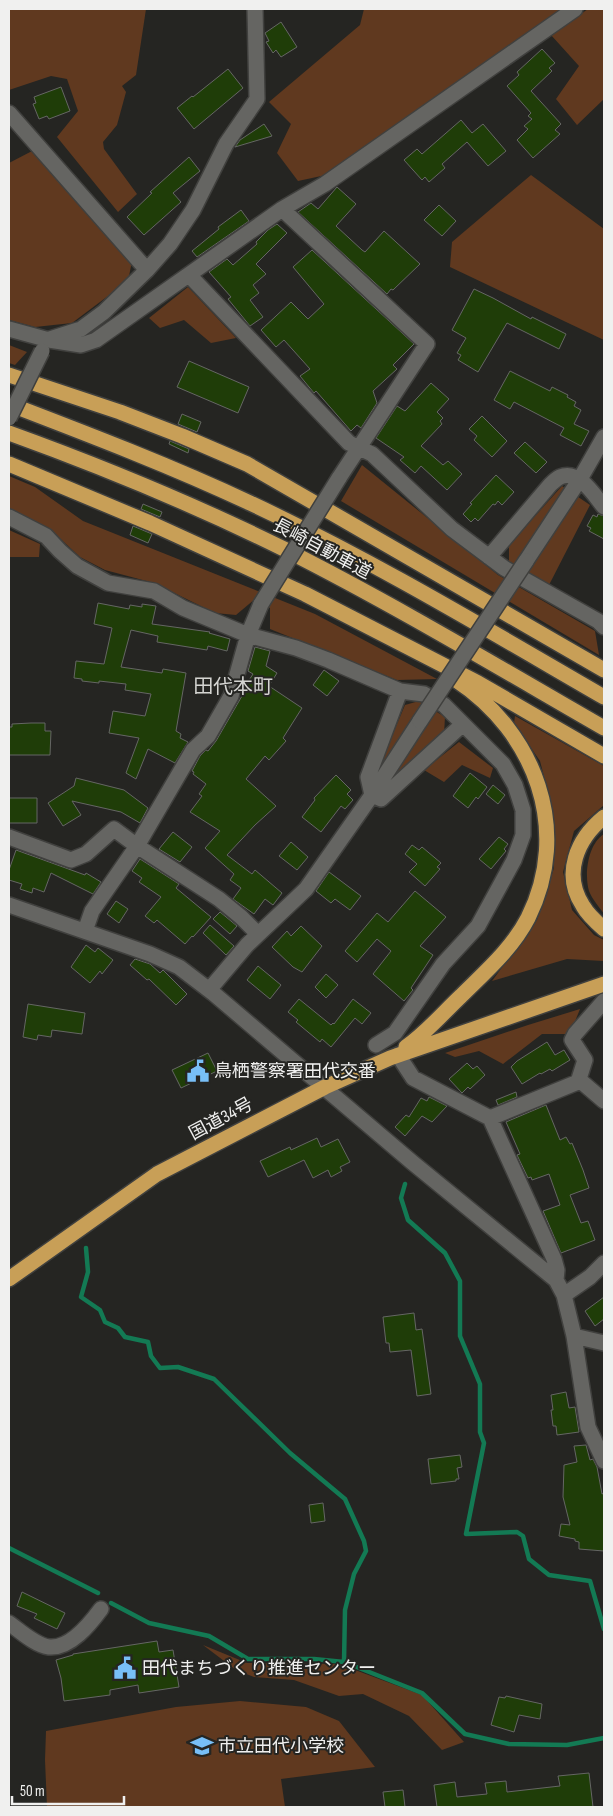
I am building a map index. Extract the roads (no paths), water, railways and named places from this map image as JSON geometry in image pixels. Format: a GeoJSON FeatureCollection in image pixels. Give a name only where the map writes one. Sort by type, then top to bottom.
{"type":"FeatureCollection","features":[{"type":"Feature","properties":{"kind":"highway"},"geometry":{"type":"LineString","coordinates":[[9,375],[120,412],[247,464],[604,670]]}},
{"type":"Feature","properties":{"kind":"highway","name":"長崎自動車道"},"geometry":{"type":"LineString","coordinates":[[9,404],[189,476],[300,527],[423,593],[604,697]]}},
{"type":"Feature","properties":{"kind":"highway","name":"長崎自動車道"},"geometry":{"type":"LineString","coordinates":[[9,433],[180,500],[285,550],[417,621],[604,728]]}},
{"type":"Feature","properties":{"kind":"highway"},"geometry":{"type":"LineString","coordinates":[[9,464],[150,523],[305,594],[478,683],[604,756]]}},
{"type":"Feature","properties":{"kind":"highway"},"geometry":{"type":"LineString","coordinates":[[394,1057],[428,1029],[495,963],[513,942],[527,919],[537,896],[546,850],[546,827],[537,780],[519,742],[488,705],[464,685],[410,649]]}},
{"type":"Feature","properties":{"kind":"highway"},"geometry":{"type":"LineString","coordinates":[[604,817],[585,836],[574,863],[576,893],[592,918],[604,929]]}},
{"type":"Feature","properties":{"kind":"highway","name":"国道34号"},"geometry":{"type":"LineString","coordinates":[[9,1278],[157,1174],[325,1087],[394,1057],[459,1033],[604,984]]}},
{"type":"Feature","properties":{"kind":"highway","name":"国道34号"},"geometry":{"type":"LineString","coordinates":[[557,1001],[604,990]]}},
{"type":"Feature","properties":{"kind":"street"},"geometry":{"type":"LineString","coordinates":[[9,418],[45,345],[81,329],[104,312],[147,270],[170,244],[193,210],[226,144],[257,99],[255,9]]}},
{"type":"Feature","properties":{"kind":"street"},"geometry":{"type":"LineString","coordinates":[[9,329],[45,345],[81,345],[96,340],[282,209],[326,184],[575,9]]}},
{"type":"Feature","properties":{"kind":"street"},"geometry":{"type":"LineString","coordinates":[[9,113],[147,270]]}},
{"type":"Feature","properties":{"kind":"street"},"geometry":{"type":"LineString","coordinates":[[85,931],[92,911],[137,846],[193,750],[208,736],[231,696],[248,635],[261,604],[339,478],[427,344],[282,209]]}},
{"type":"Feature","properties":{"kind":"street"},"geometry":{"type":"LineString","coordinates":[[188,275],[349,443],[372,454],[452,529],[504,568],[604,627]]}},
{"type":"Feature","properties":{"kind":"street"},"geometry":{"type":"LineString","coordinates":[[209,990],[247,945],[306,889],[372,795],[580,479],[604,437]]}},
{"type":"Feature","properties":{"kind":"street"},"geometry":{"type":"LineString","coordinates":[[489,557],[550,485],[560,477],[570,476],[580,479],[604,507]]}},
{"type":"Feature","properties":{"kind":"street"},"geometry":{"type":"LineString","coordinates":[[9,517],[46,536],[77,566],[108,583],[154,590],[183,608],[248,635],[296,648],[335,662],[400,691],[424,694],[444,705],[503,764],[515,785],[523,810],[523,836],[514,860],[478,926],[443,964],[395,1033],[376,1045]]}},
{"type":"Feature","properties":{"kind":"street"},"geometry":{"type":"LineString","coordinates":[[372,795],[368,777],[400,691]]}},
{"type":"Feature","properties":{"kind":"street"},"geometry":{"type":"LineString","coordinates":[[372,795],[382,799],[463,724]]}},
{"type":"Feature","properties":{"kind":"street"},"geometry":{"type":"LineString","coordinates":[[9,837],[71,860],[86,854],[114,829],[137,846],[220,899],[258,934]]}},
{"type":"Feature","properties":{"kind":"street"},"geometry":{"type":"LineString","coordinates":[[9,905],[150,954],[179,966],[413,1163],[556,1280],[564,1295],[574,1336],[588,1427],[604,1461]]}},
{"type":"Feature","properties":{"kind":"street"},"geometry":{"type":"LineString","coordinates":[[578,1082],[585,1060],[572,1040],[604,1001]]}},
{"type":"Feature","properties":{"kind":"street"},"geometry":{"type":"LineString","coordinates":[[394,1057],[413,1078],[490,1118],[554,1258],[558,1270],[556,1280]]}},
{"type":"Feature","properties":{"kind":"street"},"geometry":{"type":"LineString","coordinates":[[490,1118],[578,1082],[583,1083],[604,1101]]}},
{"type":"Feature","properties":{"kind":"street"},"geometry":{"type":"LineString","coordinates":[[564,1295],[590,1278],[604,1263]]}},
{"type":"Feature","properties":{"kind":"street"},"geometry":{"type":"LineString","coordinates":[[574,1336],[604,1343]]}},
{"type":"Feature","properties":{"kind":"street"},"geometry":{"type":"LineString","coordinates":[[9,1623],[38,1643],[50,1647],[64,1644],[86,1628],[101,1609]]}},
{"type":"Feature","properties":{"kind":"waterway"},"geometry":{"type":"LineString","coordinates":[[405,1184],[401,1198],[408,1220],[445,1253],[460,1281],[460,1336],[480,1384],[480,1432],[484,1443],[466,1534],[517,1532],[523,1536],[529,1559],[549,1575],[590,1581],[604,1629]]}},
{"type":"Feature","properties":{"kind":"waterway"},"geometry":{"type":"LineString","coordinates":[[86,1248],[88,1272],[81,1297],[100,1310],[105,1322],[118,1328],[125,1337],[148,1342],[151,1356],[160,1368],[178,1367],[214,1379],[290,1453],[345,1499],[364,1541],[366,1551],[354,1574],[345,1610],[344,1662],[422,1693],[465,1734],[509,1744],[567,1745],[604,1738]]}},
{"type":"Feature","properties":{"kind":"waterway"},"geometry":{"type":"LineString","coordinates":[[9,1548],[98,1593]]}},
{"type":"Feature","properties":{"kind":"waterway"},"geometry":{"type":"LineString","coordinates":[[111,1603],[149,1623],[209,1636],[248,1659],[314,1659],[344,1662]]}},
{"type":"Feature","properties":{"kind":"place","name":"鳥栖警察署田代交番"},"geometry":{"type":"Point","coordinates":[198,1071]}},
{"type":"Feature","properties":{"kind":"place","name":"田代まちづくり推進センター"},"geometry":{"type":"Point","coordinates":[125,1668]}},
{"type":"Feature","properties":{"kind":"place","name":"市立田代小学校"},"geometry":{"type":"Point","coordinates":[202,1746]}},
{"type":"Feature","properties":{"kind":"district","name":"田代本町"},"geometry":{"type":"Point","coordinates":[233,687]}}]}
